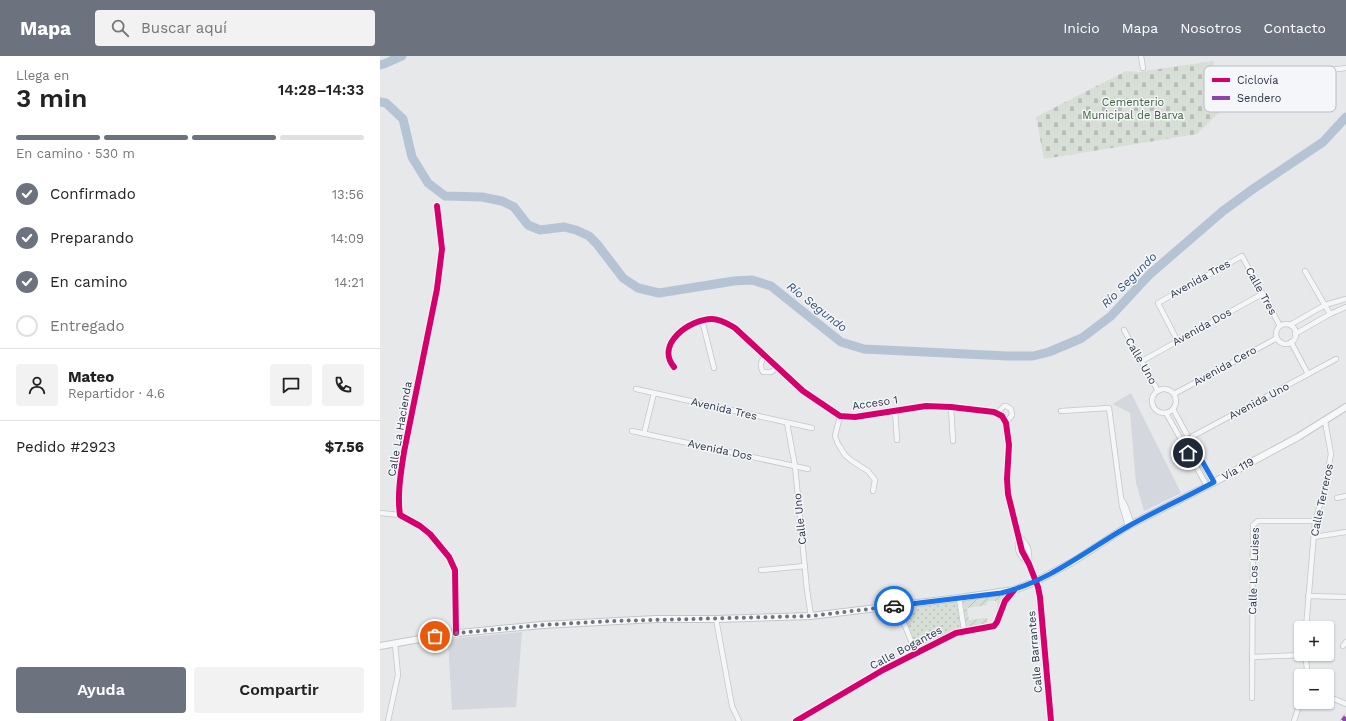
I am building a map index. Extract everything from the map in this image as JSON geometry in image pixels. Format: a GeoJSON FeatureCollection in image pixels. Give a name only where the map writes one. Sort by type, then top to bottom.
{"type":"FeatureCollection","features":[{"type":"Feature","properties":{"kind":"main road","name":"Vía 119"},"geometry":{"type":"LineString","coordinates":[[380,646],[456,633],[558,624],[656,619],[811,616],[1014,590],[1035,582],[1130,526],[1207,486],[1325,421],[1346,407]]}},
{"type":"Feature","properties":{"kind":"street"},"geometry":{"type":"LineString","coordinates":[[1141,56],[1143,68]]}},
{"type":"Feature","properties":{"kind":"street"},"geometry":{"type":"LineString","coordinates":[[1336,69],[1346,68]]}},
{"type":"Feature","properties":{"kind":"street","name":"Calle La Hacienda"},"geometry":{"type":"LineString","coordinates":[[400,515],[400,475],[437,289],[442,249],[437,206]]}},
{"type":"Feature","properties":{"kind":"street","name":"Calle Tres"},"geometry":{"type":"LineString","coordinates":[[1242,256],[1280,326]]}},
{"type":"Feature","properties":{"kind":"street","name":"Avenida Tres"},"geometry":{"type":"LineString","coordinates":[[1177,340],[1158,303],[1242,256]]}},
{"type":"Feature","properties":{"kind":"street"},"geometry":{"type":"LineString","coordinates":[[1305,271],[1330,314]]}},
{"type":"Feature","properties":{"kind":"street","name":"Avenida Dos"},"geometry":{"type":"LineString","coordinates":[[1142,361],[1177,340],[1262,294]]}},
{"type":"Feature","properties":{"kind":"street"},"geometry":{"type":"LineString","coordinates":[[1290,325],[1294,329],[1295,334],[1293,340],[1291,342],[1282,342],[1277,338],[1276,331],[1280,326],[1285,324],[1290,325],[1325,305],[1346,299]]}},
{"type":"Feature","properties":{"kind":"street"},"geometry":{"type":"LineString","coordinates":[[1295,334],[1330,314],[1346,307]]}},
{"type":"Feature","properties":{"kind":"street","name":"Acceso 1"},"geometry":{"type":"LineString","coordinates":[[702,320],[713,319],[735,328],[766,355],[803,391],[840,416],[855,417],[926,406],[951,407],[997,413],[1004,406],[1011,409],[1012,415],[1006,423]]}},
{"type":"Feature","properties":{"kind":"street"},"geometry":{"type":"LineString","coordinates":[[674,367],[668,356],[674,339],[690,325],[702,320],[714,368]]}},
{"type":"Feature","properties":{"kind":"street","name":"Calle Uno"},"geometry":{"type":"LineString","coordinates":[[1124,330],[1158,391]]}},
{"type":"Feature","properties":{"kind":"street","name":"Avenida Cero"},"geometry":{"type":"LineString","coordinates":[[1174,394],[1277,338]]}},
{"type":"Feature","properties":{"kind":"street"},"geometry":{"type":"LineString","coordinates":[[1291,342],[1308,374]]}},
{"type":"Feature","properties":{"kind":"street"},"geometry":{"type":"LineString","coordinates":[[766,355],[760,368],[763,372],[771,372],[778,367]]}},
{"type":"Feature","properties":{"kind":"street","name":"Avenida Uno"},"geometry":{"type":"LineString","coordinates":[[1182,442],[1336,359]]}},
{"type":"Feature","properties":{"kind":"street","name":"Avenida Tres"},"geometry":{"type":"LineString","coordinates":[[636,389],[812,428]]}},
{"type":"Feature","properties":{"kind":"street"},"geometry":{"type":"LineString","coordinates":[[1169,390],[1174,394],[1176,402],[1173,409],[1166,413],[1159,412],[1154,407],[1153,400],[1158,391],[1169,390]]}},
{"type":"Feature","properties":{"kind":"street"},"geometry":{"type":"LineString","coordinates":[[644,434],[654,393]]}},
{"type":"Feature","properties":{"kind":"street"},"geometry":{"type":"LineString","coordinates":[[951,407],[954,441]]}},
{"type":"Feature","properties":{"kind":"street"},"geometry":{"type":"LineString","coordinates":[[1061,411],[1109,408],[1122,500],[1125,505],[1130,526]]}},
{"type":"Feature","properties":{"kind":"street"},"geometry":{"type":"LineString","coordinates":[[1173,409],[1214,482]]}},
{"type":"Feature","properties":{"kind":"street"},"geometry":{"type":"LineString","coordinates":[[895,410],[897,440]]}},
{"type":"Feature","properties":{"kind":"street"},"geometry":{"type":"LineString","coordinates":[[997,413],[1002,416],[1006,423],[1009,445],[1007,478],[1008,494],[1022,551],[1029,564],[1035,582]]}},
{"type":"Feature","properties":{"kind":"street"},"geometry":{"type":"LineString","coordinates":[[1166,413],[1207,486]]}},
{"type":"Feature","properties":{"kind":"street"},"geometry":{"type":"LineString","coordinates":[[840,416],[835,436],[838,444],[845,455],[868,471],[875,480],[874,491]]}},
{"type":"Feature","properties":{"kind":"street","name":"Calle Terreros"},"geometry":{"type":"LineString","coordinates":[[1306,621],[1315,521],[1323,495],[1331,454],[1325,421]]}},
{"type":"Feature","properties":{"kind":"street","name":"Calle Uno"},"geometry":{"type":"LineString","coordinates":[[786,423],[795,466],[804,566],[811,616]]}},
{"type":"Feature","properties":{"kind":"street","name":"Avenida Dos"},"geometry":{"type":"LineString","coordinates":[[632,431],[808,469]]}},
{"type":"Feature","properties":{"kind":"street"},"geometry":{"type":"LineString","coordinates":[[1337,498],[1346,496]]}},
{"type":"Feature","properties":{"kind":"street"},"geometry":{"type":"LineString","coordinates":[[380,513],[400,515],[420,526],[430,534],[449,556],[455,570],[456,633]]}},
{"type":"Feature","properties":{"kind":"street","name":"Calle Los Luises"},"geometry":{"type":"LineString","coordinates":[[1252,698],[1253,525],[1258,521],[1315,521]]}},
{"type":"Feature","properties":{"kind":"street"},"geometry":{"type":"LineString","coordinates":[[1314,537],[1346,532]]}},
{"type":"Feature","properties":{"kind":"street"},"geometry":{"type":"LineString","coordinates":[[761,570],[804,566]]}},
{"type":"Feature","properties":{"kind":"street","name":"Calle Barrantes"},"geometry":{"type":"LineString","coordinates":[[1035,582],[1040,597],[1051,721]]}},
{"type":"Feature","properties":{"kind":"street","name":"Calle Bogantes"},"geometry":{"type":"LineString","coordinates":[[796,721],[835,697],[916,652],[956,632],[995,625],[1005,601],[1014,590]]}},
{"type":"Feature","properties":{"kind":"street"},"geometry":{"type":"LineString","coordinates":[[1308,596],[1346,597]]}},
{"type":"Feature","properties":{"kind":"street"},"geometry":{"type":"LineString","coordinates":[[959,598],[964,630]]}},
{"type":"Feature","properties":{"kind":"street"},"geometry":{"type":"LineString","coordinates":[[897,606],[916,652]]}},
{"type":"Feature","properties":{"kind":"street"},"geometry":{"type":"LineString","coordinates":[[716,619],[732,706],[739,721]]}},
{"type":"Feature","properties":{"kind":"street"},"geometry":{"type":"LineString","coordinates":[[388,721],[398,675],[395,644]]}},
{"type":"Feature","properties":{"kind":"street"},"geometry":{"type":"LineString","coordinates":[[1252,657],[1294,655]]}},
{"type":"Feature","properties":{"kind":"street"},"geometry":{"type":"LineString","coordinates":[[1334,699],[1346,704]]}},
{"type":"Feature","properties":{"kind":"street"},"geometry":{"type":"LineString","coordinates":[[1294,721],[1298,709]]}},
{"type":"Feature","properties":{"kind":"street"},"geometry":{"type":"LineString","coordinates":[[1343,721],[1346,717]]}},
{"type":"Feature","properties":{"kind":"shaded area"},"geometry":{"type":"Polygon","coordinates":[[[1131,393],[1181,493],[1144,511],[1136,483],[1130,413],[1113,404],[1131,393]]]}},
{"type":"Feature","properties":{"kind":"shaded area"},"geometry":{"type":"Polygon","coordinates":[[[522,632],[516,707],[452,710],[448,639],[522,632]]]}},
{"type":"Feature","properties":{"kind":"green space","name":"Cementerio Municipal de Barva"},"geometry":{"type":"Polygon","coordinates":[[[1213,61],[1214,66],[1204,66],[1204,112],[1220,112],[1197,134],[1044,159],[1036,117],[1126,71],[1139,72],[1213,61]]]}},
{"type":"Feature","properties":{"kind":"green space"},"geometry":{"type":"Polygon","coordinates":[[[1005,595],[998,617],[997,620],[992,625],[965,628],[963,601],[1005,595]],[[997,601],[987,602],[987,605],[967,608],[969,620],[987,618],[988,624],[994,622],[994,617],[998,617],[997,601]]]}},
{"type":"Feature","properties":{"kind":"green space"},"geometry":{"type":"Polygon","coordinates":[[[958,602],[962,627],[917,648],[901,609],[958,602]]]}},
{"type":"Feature","properties":{"kind":"waterway"},"geometry":{"type":"LineString","coordinates":[[380,65],[402,56]]}},
{"type":"Feature","properties":{"kind":"waterway","name":"Río Segundo"},"geometry":{"type":"LineString","coordinates":[[380,102],[386,103],[403,119],[412,157],[428,183],[445,196],[482,197],[502,201],[514,207],[528,225],[540,230],[564,227],[576,230],[589,236],[623,278],[638,288],[659,293],[734,281],[752,280],[771,286],[841,342],[864,349],[1007,356],[1033,356],[1049,352],[1082,338],[1111,316],[1150,274],[1223,211],[1323,142],[1346,117]]}},
{"type":"Feature","properties":{"kind":"marked path"},"geometry":{"type":"LineString","coordinates":[[1343,721],[1346,717]]}},
{"type":"Feature","properties":{"kind":"cycle path"},"geometry":{"type":"LineString","coordinates":[[437,206],[442,249],[437,289],[404,452],[399,507],[400,515],[420,526],[430,534],[449,557],[455,570],[456,633]]}},
{"type":"Feature","properties":{"kind":"cycle path"},"geometry":{"type":"LineString","coordinates":[[674,367],[669,358],[669,350],[672,342],[678,334],[694,323],[703,320],[715,319],[735,328],[803,391],[840,416],[855,417],[926,406],[951,407],[994,412],[1002,416],[1006,423],[1009,445],[1007,479],[1008,494],[1022,551],[1029,564],[1038,587],[1040,597],[1051,721]]}},
{"type":"Feature","properties":{"kind":"cycle path"},"geometry":{"type":"LineString","coordinates":[[796,721],[883,670],[956,633],[994,626],[1005,601],[1014,590]]}},
{"type":"Feature","properties":{"kind":"way so far"},"geometry":{"type":"LineString","coordinates":[[435,636],[542,625],[612,621],[811,616],[894,606]]}},
{"type":"Feature","properties":{"kind":"route"},"geometry":{"type":"LineString","coordinates":[[894,606],[1001,593],[1035,582],[1074,560],[1128,526],[1214,482],[1189,438],[1182,442],[1188,453]]}}]}
